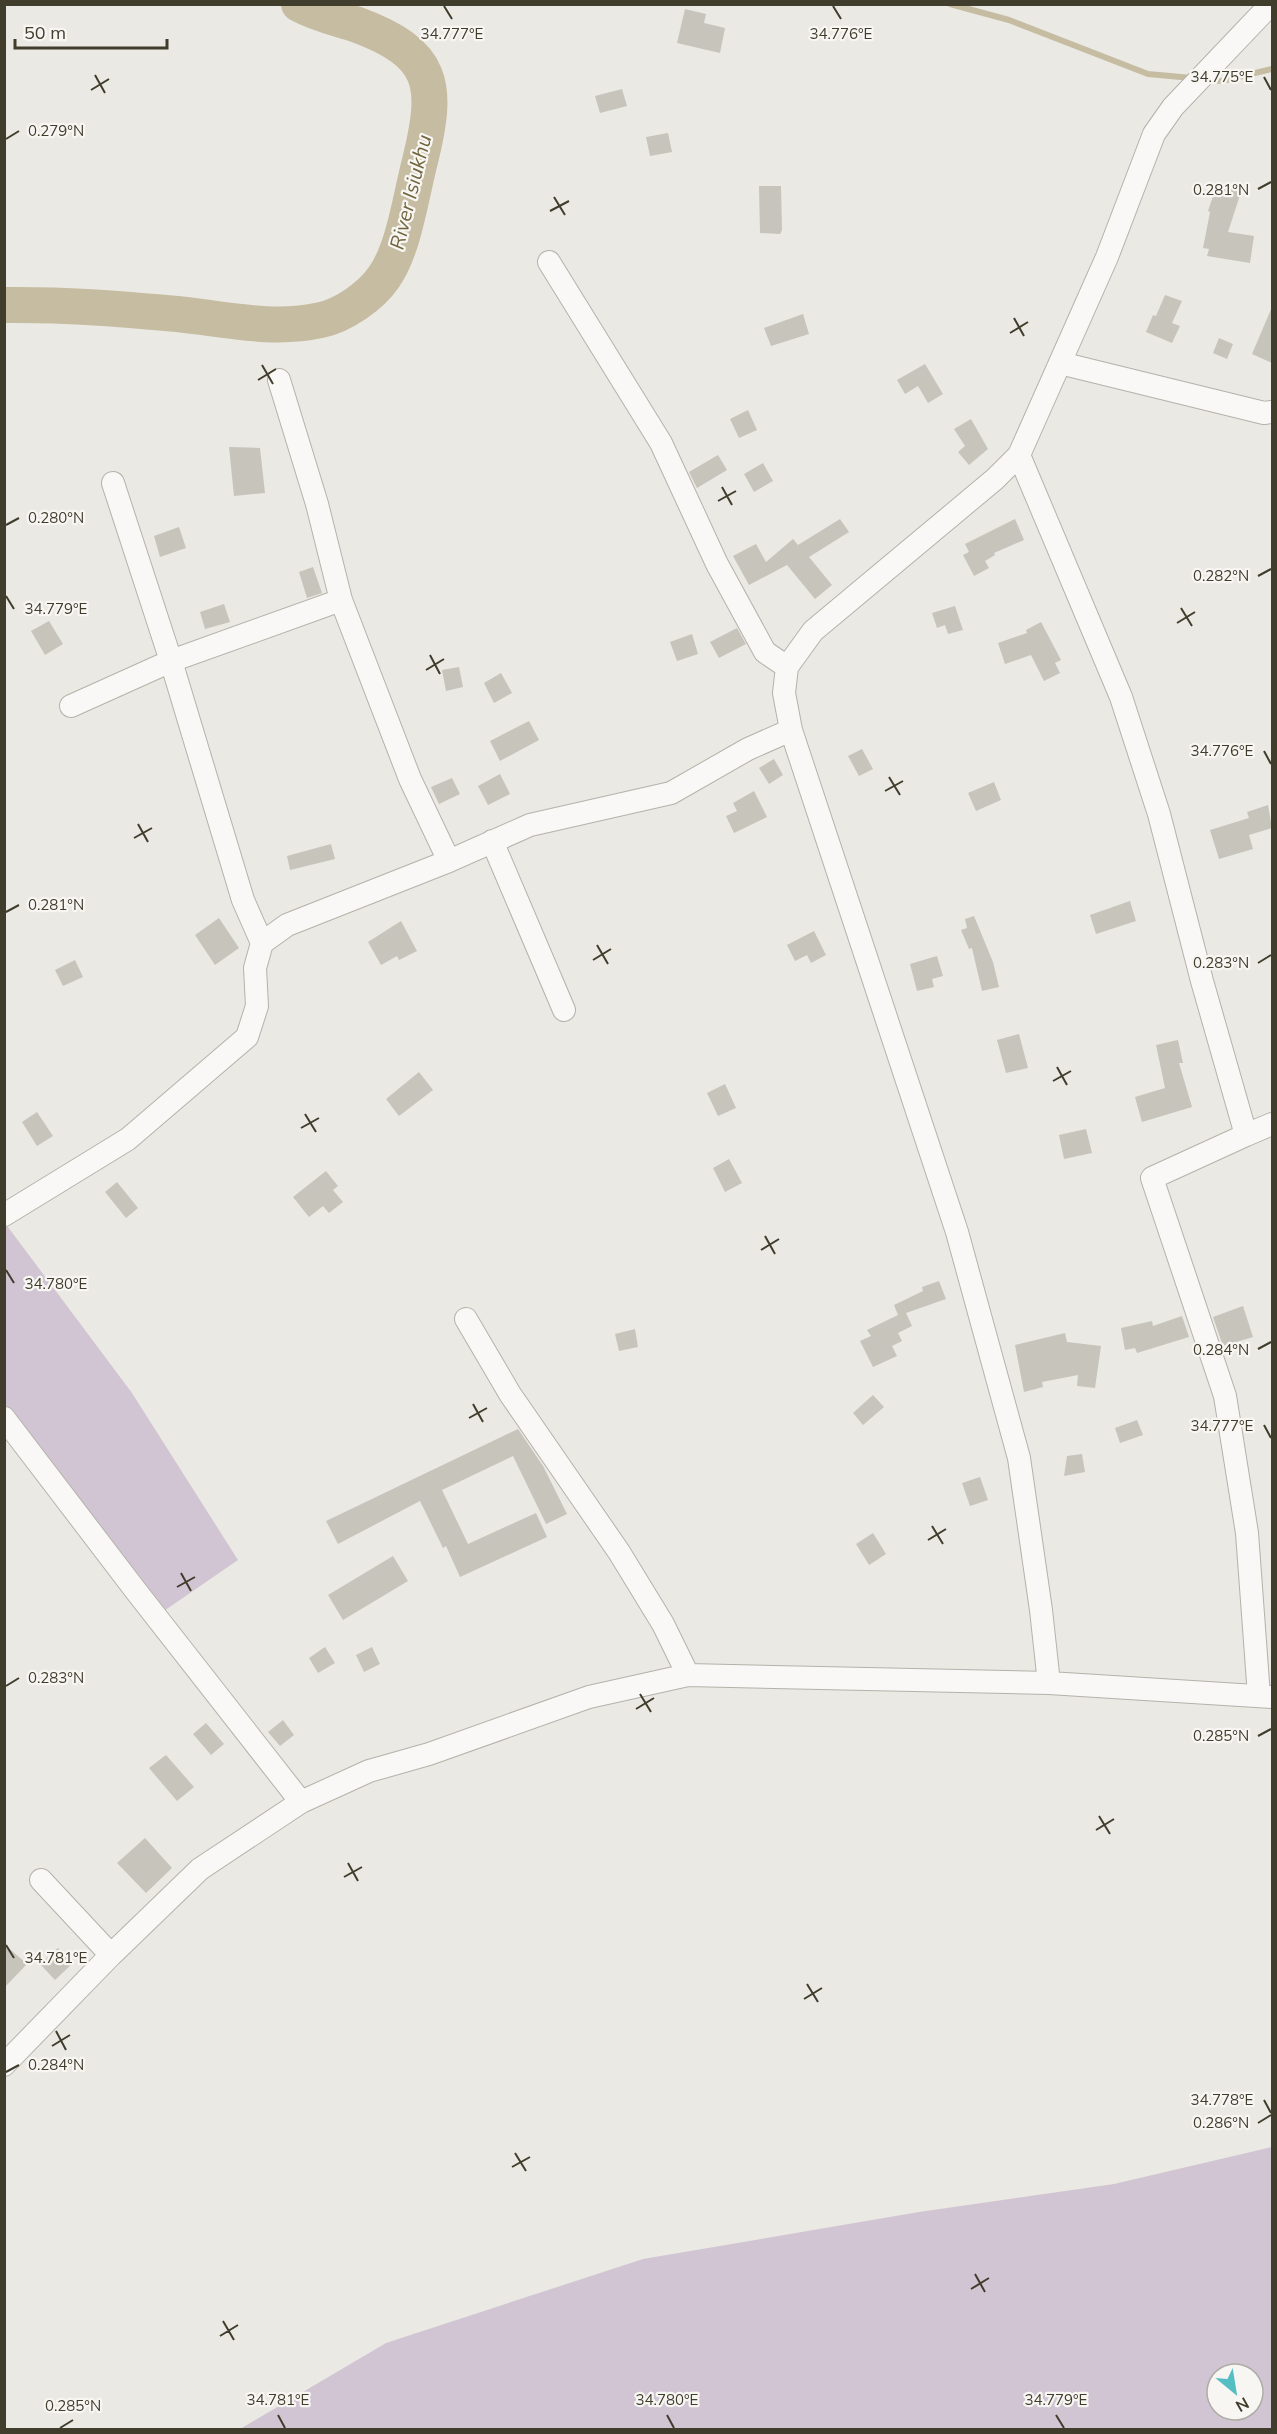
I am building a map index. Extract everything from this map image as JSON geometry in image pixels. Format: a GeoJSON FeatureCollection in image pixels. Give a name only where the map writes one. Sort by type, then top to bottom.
{"type":"FeatureCollection","features":[{"type":"Feature","properties":{"kind":"street"},"geometry":{"type":"LineString","coordinates":[[1049,1683],[1019,1458],[957,1232],[790,730],[784,693],[787,667],[813,631],[995,479],[1019,455],[1107,257],[1154,134],[1173,107],[1271,4]]}},
{"type":"Feature","properties":{"kind":"street"},"geometry":{"type":"LineString","coordinates":[[549,261],[661,443],[717,564],[765,652],[787,667]]}},
{"type":"Feature","properties":{"kind":"street"},"geometry":{"type":"LineString","coordinates":[[1060,363],[1264,413],[1272,412]]}},
{"type":"Feature","properties":{"kind":"street"},"geometry":{"type":"LineString","coordinates":[[279,380],[317,504],[341,600],[410,779],[448,861]]}},
{"type":"Feature","properties":{"kind":"street"},"geometry":{"type":"LineString","coordinates":[[1019,455],[1121,697],[1159,814],[1202,981],[1246,1135]]}},
{"type":"Feature","properties":{"kind":"street"},"geometry":{"type":"LineString","coordinates":[[4,1215],[128,1139],[247,1037],[257,1006],[255,968],[262,943],[243,900],[171,661],[113,483]]}},
{"type":"Feature","properties":{"kind":"street"},"geometry":{"type":"LineString","coordinates":[[71,706],[171,661],[341,600]]}},
{"type":"Feature","properties":{"kind":"street"},"geometry":{"type":"LineString","coordinates":[[262,943],[287,926],[530,825],[671,793],[748,749],[790,730]]}},
{"type":"Feature","properties":{"kind":"street"},"geometry":{"type":"LineString","coordinates":[[492,841],[564,1010]]}},
{"type":"Feature","properties":{"kind":"street"},"geometry":{"type":"LineString","coordinates":[[4,2065],[111,1955],[200,1869],[301,1802],[369,1771],[429,1754],[588,1697],[688,1675],[1049,1683],[1266,1697],[1247,1533],[1225,1396],[1152,1178],[1272,1124]]}},
{"type":"Feature","properties":{"kind":"street"},"geometry":{"type":"LineString","coordinates":[[466,1319],[510,1395],[619,1552],[663,1624],[688,1675]]}},
{"type":"Feature","properties":{"kind":"street"},"geometry":{"type":"LineString","coordinates":[[4,1418],[301,1802]]}},
{"type":"Feature","properties":{"kind":"street"},"geometry":{"type":"LineString","coordinates":[[41,1880],[111,1955]]}},
{"type":"Feature","properties":{"kind":"shaded area"},"geometry":{"type":"Polygon","coordinates":[[[5,1223],[132,1393],[238,1560],[158,1615],[5,1417],[5,1223]]]}},
{"type":"Feature","properties":{"kind":"shaded area"},"geometry":{"type":"Polygon","coordinates":[[[1272,2147],[1272,2429],[240,2429],[386,2343],[643,2259],[919,2212],[1114,2184],[1272,2147]]]}},
{"type":"Feature","properties":{"kind":"building"},"geometry":{"type":"Polygon","coordinates":[[[685,9],[706,14],[704,23],[725,28],[720,53],[677,43],[685,9]]]}},
{"type":"Feature","properties":{"kind":"building"},"geometry":{"type":"Polygon","coordinates":[[[622,89],[627,106],[600,113],[595,96],[622,89]]]}},
{"type":"Feature","properties":{"kind":"building"},"geometry":{"type":"Polygon","coordinates":[[[668,133],[672,152],[650,156],[646,137],[668,133]]]}},
{"type":"Feature","properties":{"kind":"building"},"geometry":{"type":"Polygon","coordinates":[[[1217,184],[1241,192],[1228,232],[1254,236],[1250,263],[1207,256],[1209,249],[1203,248],[1210,212],[1208,211],[1217,184]]]}},
{"type":"Feature","properties":{"kind":"building"},"geometry":{"type":"Polygon","coordinates":[[[759,186],[781,186],[782,230],[780,234],[760,233],[759,186]]]}},
{"type":"Feature","properties":{"kind":"building"},"geometry":{"type":"Polygon","coordinates":[[[1165,295],[1182,301],[1172,323],[1180,326],[1172,343],[1146,332],[1165,295]]]}},
{"type":"Feature","properties":{"kind":"building"},"geometry":{"type":"Polygon","coordinates":[[[1272,307],[1272,363],[1252,354],[1272,307]]]}},
{"type":"Feature","properties":{"kind":"building"},"geometry":{"type":"Polygon","coordinates":[[[803,314],[809,334],[771,346],[764,328],[803,314]]]}},
{"type":"Feature","properties":{"kind":"building"},"geometry":{"type":"Polygon","coordinates":[[[1219,338],[1233,344],[1227,359],[1213,353],[1219,338]]]}},
{"type":"Feature","properties":{"kind":"building"},"geometry":{"type":"Polygon","coordinates":[[[925,364],[943,394],[928,403],[918,386],[905,394],[897,380],[925,364]]]}},
{"type":"Feature","properties":{"kind":"building"},"geometry":{"type":"Polygon","coordinates":[[[748,410],[757,430],[739,438],[730,419],[748,410]]]}},
{"type":"Feature","properties":{"kind":"building"},"geometry":{"type":"Polygon","coordinates":[[[971,419],[988,449],[969,465],[958,452],[965,446],[954,429],[971,419]]]}},
{"type":"Feature","properties":{"kind":"building"},"geometry":{"type":"Polygon","coordinates":[[[229,447],[260,448],[265,493],[234,496],[229,447]]]}},
{"type":"Feature","properties":{"kind":"building"},"geometry":{"type":"Polygon","coordinates":[[[718,455],[727,470],[697,488],[689,472],[718,455]]]}},
{"type":"Feature","properties":{"kind":"building"},"geometry":{"type":"Polygon","coordinates":[[[763,463],[773,481],[754,492],[744,474],[763,463]]]}},
{"type":"Feature","properties":{"kind":"building"},"geometry":{"type":"Polygon","coordinates":[[[840,519],[849,532],[809,557],[832,585],[815,599],[787,565],[749,585],[733,556],[756,544],[766,562],[793,539],[798,545],[840,519]]]}},
{"type":"Feature","properties":{"kind":"building"},"geometry":{"type":"Polygon","coordinates":[[[1015,519],[1024,540],[994,553],[995,555],[985,561],[989,568],[974,576],[963,555],[969,552],[965,544],[1015,519]]]}},
{"type":"Feature","properties":{"kind":"building"},"geometry":{"type":"Polygon","coordinates":[[[179,527],[186,548],[160,557],[154,536],[179,527]]]}},
{"type":"Feature","properties":{"kind":"building"},"geometry":{"type":"Polygon","coordinates":[[[313,567],[322,593],[307,598],[299,572],[313,567]]]}},
{"type":"Feature","properties":{"kind":"building"},"geometry":{"type":"Polygon","coordinates":[[[224,604],[230,622],[205,629],[200,612],[224,604]]]}},
{"type":"Feature","properties":{"kind":"building"},"geometry":{"type":"Polygon","coordinates":[[[955,606],[963,630],[948,634],[945,625],[937,628],[932,613],[955,606]]]}},
{"type":"Feature","properties":{"kind":"building"},"geometry":{"type":"Polygon","coordinates":[[[49,621],[63,644],[45,655],[31,631],[49,621]]]}},
{"type":"Feature","properties":{"kind":"building"},"geometry":{"type":"Polygon","coordinates":[[[1041,622],[1061,660],[1055,663],[1060,673],[1044,681],[1031,655],[1005,664],[998,643],[1027,633],[1026,630],[1041,622]]]}},
{"type":"Feature","properties":{"kind":"building"},"geometry":{"type":"Polygon","coordinates":[[[737,628],[746,644],[719,658],[710,642],[737,628]]]}},
{"type":"Feature","properties":{"kind":"building"},"geometry":{"type":"Polygon","coordinates":[[[692,634],[698,654],[677,661],[670,642],[692,634]]]}},
{"type":"Feature","properties":{"kind":"building"},"geometry":{"type":"Polygon","coordinates":[[[459,667],[463,687],[446,691],[442,670],[459,667]]]}},
{"type":"Feature","properties":{"kind":"building"},"geometry":{"type":"Polygon","coordinates":[[[501,673],[512,693],[494,703],[484,683],[501,673]]]}},
{"type":"Feature","properties":{"kind":"building"},"geometry":{"type":"Polygon","coordinates":[[[529,721],[539,740],[500,761],[490,741],[529,721]]]}},
{"type":"Feature","properties":{"kind":"building"},"geometry":{"type":"Polygon","coordinates":[[[862,749],[873,769],[859,776],[848,756],[862,749]]]}},
{"type":"Feature","properties":{"kind":"building"},"geometry":{"type":"Polygon","coordinates":[[[774,759],[783,775],[769,784],[759,768],[774,759]]]}},
{"type":"Feature","properties":{"kind":"building"},"geometry":{"type":"Polygon","coordinates":[[[500,774],[510,794],[488,805],[478,786],[500,774]]]}},
{"type":"Feature","properties":{"kind":"building"},"geometry":{"type":"Polygon","coordinates":[[[452,778],[460,794],[439,804],[431,787],[452,778]]]}},
{"type":"Feature","properties":{"kind":"building"},"geometry":{"type":"Polygon","coordinates":[[[994,782],[1001,800],[976,811],[968,793],[994,782]]]}},
{"type":"Feature","properties":{"kind":"building"},"geometry":{"type":"Polygon","coordinates":[[[754,791],[767,817],[734,833],[726,816],[737,811],[733,803],[754,791]]]}},
{"type":"Feature","properties":{"kind":"building"},"geometry":{"type":"Polygon","coordinates":[[[1268,805],[1272,828],[1249,835],[1253,849],[1219,859],[1210,830],[1249,818],[1247,812],[1268,805]]]}},
{"type":"Feature","properties":{"kind":"building"},"geometry":{"type":"Polygon","coordinates":[[[331,844],[335,859],[290,870],[287,856],[331,844]]]}},
{"type":"Feature","properties":{"kind":"building"},"geometry":{"type":"Polygon","coordinates":[[[1130,901],[1136,921],[1096,934],[1090,915],[1130,901]]]}},
{"type":"Feature","properties":{"kind":"building"},"geometry":{"type":"Polygon","coordinates":[[[974,916],[993,962],[999,987],[982,991],[972,948],[969,949],[961,930],[967,928],[965,919],[974,916]]]}},
{"type":"Feature","properties":{"kind":"building"},"geometry":{"type":"Polygon","coordinates":[[[219,918],[239,948],[215,965],[195,935],[219,918]]]}},
{"type":"Feature","properties":{"kind":"building"},"geometry":{"type":"Polygon","coordinates":[[[401,921],[417,951],[399,960],[397,956],[381,965],[368,942],[401,921]]]}},
{"type":"Feature","properties":{"kind":"building"},"geometry":{"type":"Polygon","coordinates":[[[814,931],[826,955],[811,963],[807,955],[795,961],[787,945],[814,931]]]}},
{"type":"Feature","properties":{"kind":"building"},"geometry":{"type":"Polygon","coordinates":[[[937,956],[943,976],[932,979],[934,987],[917,991],[910,964],[937,956]]]}},
{"type":"Feature","properties":{"kind":"building"},"geometry":{"type":"Polygon","coordinates":[[[75,960],[83,977],[63,986],[55,970],[75,960]]]}},
{"type":"Feature","properties":{"kind":"building"},"geometry":{"type":"Polygon","coordinates":[[[1019,1034],[1028,1068],[1006,1073],[997,1040],[1019,1034]]]}},
{"type":"Feature","properties":{"kind":"building"},"geometry":{"type":"Polygon","coordinates":[[[1178,1040],[1183,1063],[1179,1063],[1192,1107],[1142,1122],[1135,1097],[1165,1088],[1156,1045],[1178,1040]]]}},
{"type":"Feature","properties":{"kind":"building"},"geometry":{"type":"Polygon","coordinates":[[[419,1072],[433,1090],[399,1116],[386,1099],[419,1072]]]}},
{"type":"Feature","properties":{"kind":"building"},"geometry":{"type":"Polygon","coordinates":[[[725,1084],[736,1108],[718,1116],[707,1093],[725,1084]]]}},
{"type":"Feature","properties":{"kind":"building"},"geometry":{"type":"Polygon","coordinates":[[[37,1112],[53,1136],[37,1146],[22,1122],[37,1112]]]}},
{"type":"Feature","properties":{"kind":"building"},"geometry":{"type":"Polygon","coordinates":[[[1086,1129],[1092,1153],[1064,1159],[1059,1135],[1086,1129]]]}},
{"type":"Feature","properties":{"kind":"building"},"geometry":{"type":"Polygon","coordinates":[[[729,1159],[742,1183],[725,1192],[713,1168],[729,1159]]]}},
{"type":"Feature","properties":{"kind":"building"},"geometry":{"type":"Polygon","coordinates":[[[326,1171],[338,1186],[333,1190],[343,1202],[329,1213],[323,1206],[309,1217],[293,1197],[326,1171]]]}},
{"type":"Feature","properties":{"kind":"building"},"geometry":{"type":"Polygon","coordinates":[[[117,1182],[138,1208],[126,1218],[105,1192],[117,1182]]]}},
{"type":"Feature","properties":{"kind":"building"},"geometry":{"type":"Polygon","coordinates":[[[939,1281],[946,1299],[906,1313],[912,1326],[898,1333],[902,1341],[892,1346],[897,1356],[873,1367],[860,1341],[871,1336],[867,1330],[898,1315],[894,1305],[923,1291],[922,1287],[939,1281]]]}},
{"type":"Feature","properties":{"kind":"building"},"geometry":{"type":"Polygon","coordinates":[[[1243,1306],[1253,1337],[1223,1346],[1213,1317],[1243,1306]]]}},
{"type":"Feature","properties":{"kind":"building"},"geometry":{"type":"Polygon","coordinates":[[[1182,1316],[1189,1337],[1137,1353],[1135,1348],[1125,1350],[1121,1328],[1152,1321],[1153,1326],[1182,1316]]]}},
{"type":"Feature","properties":{"kind":"building"},"geometry":{"type":"Polygon","coordinates":[[[635,1329],[638,1347],[619,1351],[615,1334],[635,1329]]]}},
{"type":"Feature","properties":{"kind":"building"},"geometry":{"type":"Polygon","coordinates":[[[1065,1333],[1067,1342],[1101,1346],[1095,1388],[1077,1386],[1078,1375],[1042,1382],[1043,1387],[1024,1392],[1015,1345],[1065,1333]]]}},
{"type":"Feature","properties":{"kind":"building"},"geometry":{"type":"Polygon","coordinates":[[[873,1395],[884,1407],[863,1425],[853,1413],[873,1395]]]}},
{"type":"Feature","properties":{"kind":"building"},"geometry":{"type":"Polygon","coordinates":[[[1137,1420],[1143,1435],[1120,1443],[1115,1428],[1137,1420]]]}},
{"type":"Feature","properties":{"kind":"building"},"geometry":{"type":"Polygon","coordinates":[[[518,1429],[543,1466],[567,1514],[546,1524],[513,1456],[442,1490],[468,1544],[536,1513],[547,1537],[460,1577],[446,1546],[443,1548],[420,1501],[338,1544],[326,1521],[518,1429]]]}},
{"type":"Feature","properties":{"kind":"building"},"geometry":{"type":"Polygon","coordinates":[[[1082,1454],[1085,1472],[1064,1476],[1067,1456],[1082,1454]]]}},
{"type":"Feature","properties":{"kind":"building"},"geometry":{"type":"Polygon","coordinates":[[[980,1477],[988,1500],[970,1506],[962,1483],[980,1477]]]}},
{"type":"Feature","properties":{"kind":"building"},"geometry":{"type":"Polygon","coordinates":[[[873,1533],[886,1554],[869,1565],[856,1544],[873,1533]]]}},
{"type":"Feature","properties":{"kind":"building"},"geometry":{"type":"Polygon","coordinates":[[[393,1556],[408,1581],[343,1620],[328,1595],[393,1556]]]}},
{"type":"Feature","properties":{"kind":"building"},"geometry":{"type":"Polygon","coordinates":[[[325,1647],[335,1663],[318,1673],[309,1658],[325,1647]]]}},
{"type":"Feature","properties":{"kind":"building"},"geometry":{"type":"Polygon","coordinates":[[[372,1647],[380,1664],[364,1672],[356,1655],[372,1647]]]}},
{"type":"Feature","properties":{"kind":"building"},"geometry":{"type":"Polygon","coordinates":[[[283,1720],[294,1735],[280,1746],[268,1732],[283,1720]]]}},
{"type":"Feature","properties":{"kind":"building"},"geometry":{"type":"Polygon","coordinates":[[[206,1723],[224,1744],[211,1755],[193,1734],[206,1723]]]}},
{"type":"Feature","properties":{"kind":"building"},"geometry":{"type":"Polygon","coordinates":[[[166,1755],[194,1787],[177,1801],[149,1768],[166,1755]]]}},
{"type":"Feature","properties":{"kind":"building"},"geometry":{"type":"Polygon","coordinates":[[[145,1838],[172,1868],[146,1893],[117,1863],[145,1838]]]}},
{"type":"Feature","properties":{"kind":"building"},"geometry":{"type":"Polygon","coordinates":[[[4,1944],[27,1964],[4,1988],[4,1944]]]}},
{"type":"Feature","properties":{"kind":"building"},"geometry":{"type":"Polygon","coordinates":[[[58,1948],[73,1963],[55,1980],[40,1964],[58,1948]]]}},
{"type":"Feature","properties":{"kind":"waterway","name":"River Isiukhu"},"geometry":{"type":"LineString","coordinates":[[4,305],[113,309],[249,323],[303,323],[339,314],[356,304],[379,284],[391,265],[402,237],[426,134],[429,91],[425,74],[416,60],[402,47],[382,35],[299,4]]}},
{"type":"Feature","properties":{"kind":"waterway"},"geometry":{"type":"LineString","coordinates":[[950,4],[1009,20],[1148,74],[1192,78]]}},
{"type":"Feature","properties":{"kind":"waterway"},"geometry":{"type":"LineString","coordinates":[[1206,80],[1222,81],[1272,69]]}}]}
